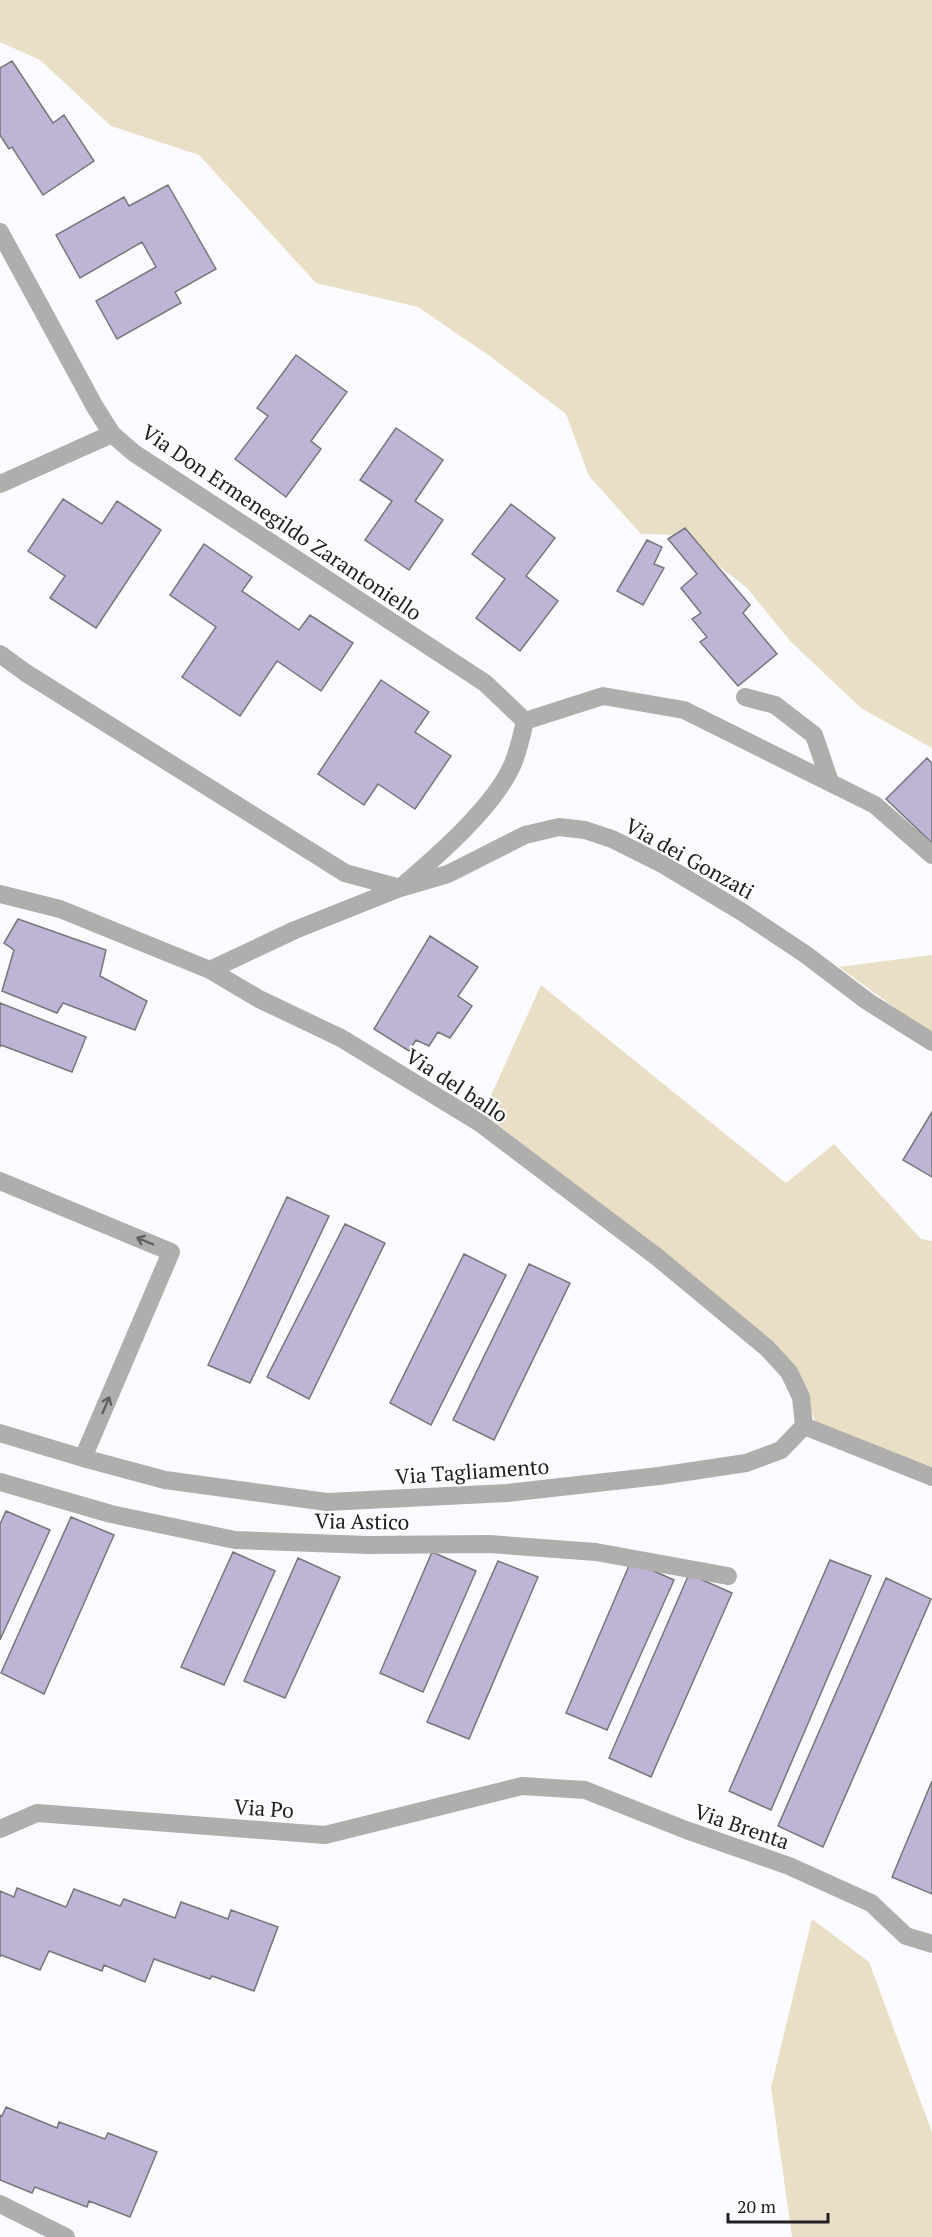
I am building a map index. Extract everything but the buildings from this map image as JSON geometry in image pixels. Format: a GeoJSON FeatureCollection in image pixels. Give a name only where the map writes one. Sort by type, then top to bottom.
{"type":"FeatureCollection","features":[{"type":"Feature","properties":{"kind":"street","name":"Via Don Ermenegildo Zarantoniello"},"geometry":{"type":"LineString","coordinates":[[0,232],[112,434],[134,453],[485,683],[525,721]]}},
{"type":"Feature","properties":{"kind":"street"},"geometry":{"type":"LineString","coordinates":[[0,484],[112,434]]}},
{"type":"Feature","properties":{"kind":"street"},"geometry":{"type":"LineString","coordinates":[[0,654],[26,673],[345,873],[400,888]]}},
{"type":"Feature","properties":{"kind":"street"},"geometry":{"type":"LineString","coordinates":[[525,721],[603,696],[684,710],[875,805],[932,855]]}},
{"type":"Feature","properties":{"kind":"street"},"geometry":{"type":"LineString","coordinates":[[745,697],[775,705],[814,735],[830,782]]}},
{"type":"Feature","properties":{"kind":"street","name":"Via dei Gonzati"},"geometry":{"type":"LineString","coordinates":[[400,888],[436,857],[494,796],[513,762],[525,721]]}},
{"type":"Feature","properties":{"kind":"street","name":"Via dei Gonzati"},"geometry":{"type":"LineString","coordinates":[[210,970],[295,930],[400,888],[448,874],[525,835],[559,827],[585,830],[612,839],[664,865],[742,912],[805,954],[867,1001],[932,1042]]}},
{"type":"Feature","properties":{"kind":"street","name":"Via del ballo"},"geometry":{"type":"LineString","coordinates":[[0,894],[60,909],[210,970],[259,999],[341,1038],[480,1124],[657,1257],[767,1348],[789,1372],[801,1397],[804,1426]]}},
{"type":"Feature","properties":{"kind":"street"},"geometry":{"type":"LineString","coordinates":[[0,1181],[171,1252],[83,1458]]}},
{"type":"Feature","properties":{"kind":"street"},"geometry":{"type":"LineString","coordinates":[[804,1426],[932,1477]]}},
{"type":"Feature","properties":{"kind":"street","name":"Via Tagliamento"},"geometry":{"type":"LineString","coordinates":[[0,1433],[165,1480],[327,1502],[507,1493],[659,1476],[746,1463],[782,1450],[804,1426]]}},
{"type":"Feature","properties":{"kind":"street","name":"Via Astico"},"geometry":{"type":"LineString","coordinates":[[0,1482],[111,1514],[235,1540],[367,1545],[489,1544],[572,1550],[596,1552],[728,1576]]}},
{"type":"Feature","properties":{"kind":"street","name":"Via Po"},"geometry":{"type":"LineString","coordinates":[[0,1829],[37,1813],[326,1835],[522,1786]]}},
{"type":"Feature","properties":{"kind":"street","name":"Via Brenta"},"geometry":{"type":"LineString","coordinates":[[522,1786],[585,1790],[686,1830],[789,1866],[871,1903],[906,1935],[932,1944]]}},
{"type":"Feature","properties":{"kind":"street"},"geometry":{"type":"LineString","coordinates":[[0,2204],[66,2237]]}},
{"type":"Feature","properties":{"kind":"shaded area"},"geometry":{"type":"Polygon","coordinates":[[[0,0],[932,0],[932,748],[861,708],[790,641],[747,588],[680,535],[641,534],[589,476],[566,414],[491,357],[418,307],[316,283],[199,155],[111,126],[40,60],[0,42],[0,0]]]}},
{"type":"Feature","properties":{"kind":"shaded area"},"geometry":{"type":"Polygon","coordinates":[[[932,955],[932,1035],[839,967],[932,955]]]}},
{"type":"Feature","properties":{"kind":"shaded area"},"geometry":{"type":"Polygon","coordinates":[[[541,985],[786,1183],[834,1144],[921,1239],[932,1241],[932,1467],[815,1422],[801,1377],[773,1341],[483,1113],[541,985]]]}},
{"type":"Feature","properties":{"kind":"shaded area"},"geometry":{"type":"Polygon","coordinates":[[[812,1919],[869,1962],[932,2132],[932,2237],[792,2237],[771,2087],[812,1919]]]}}]}
